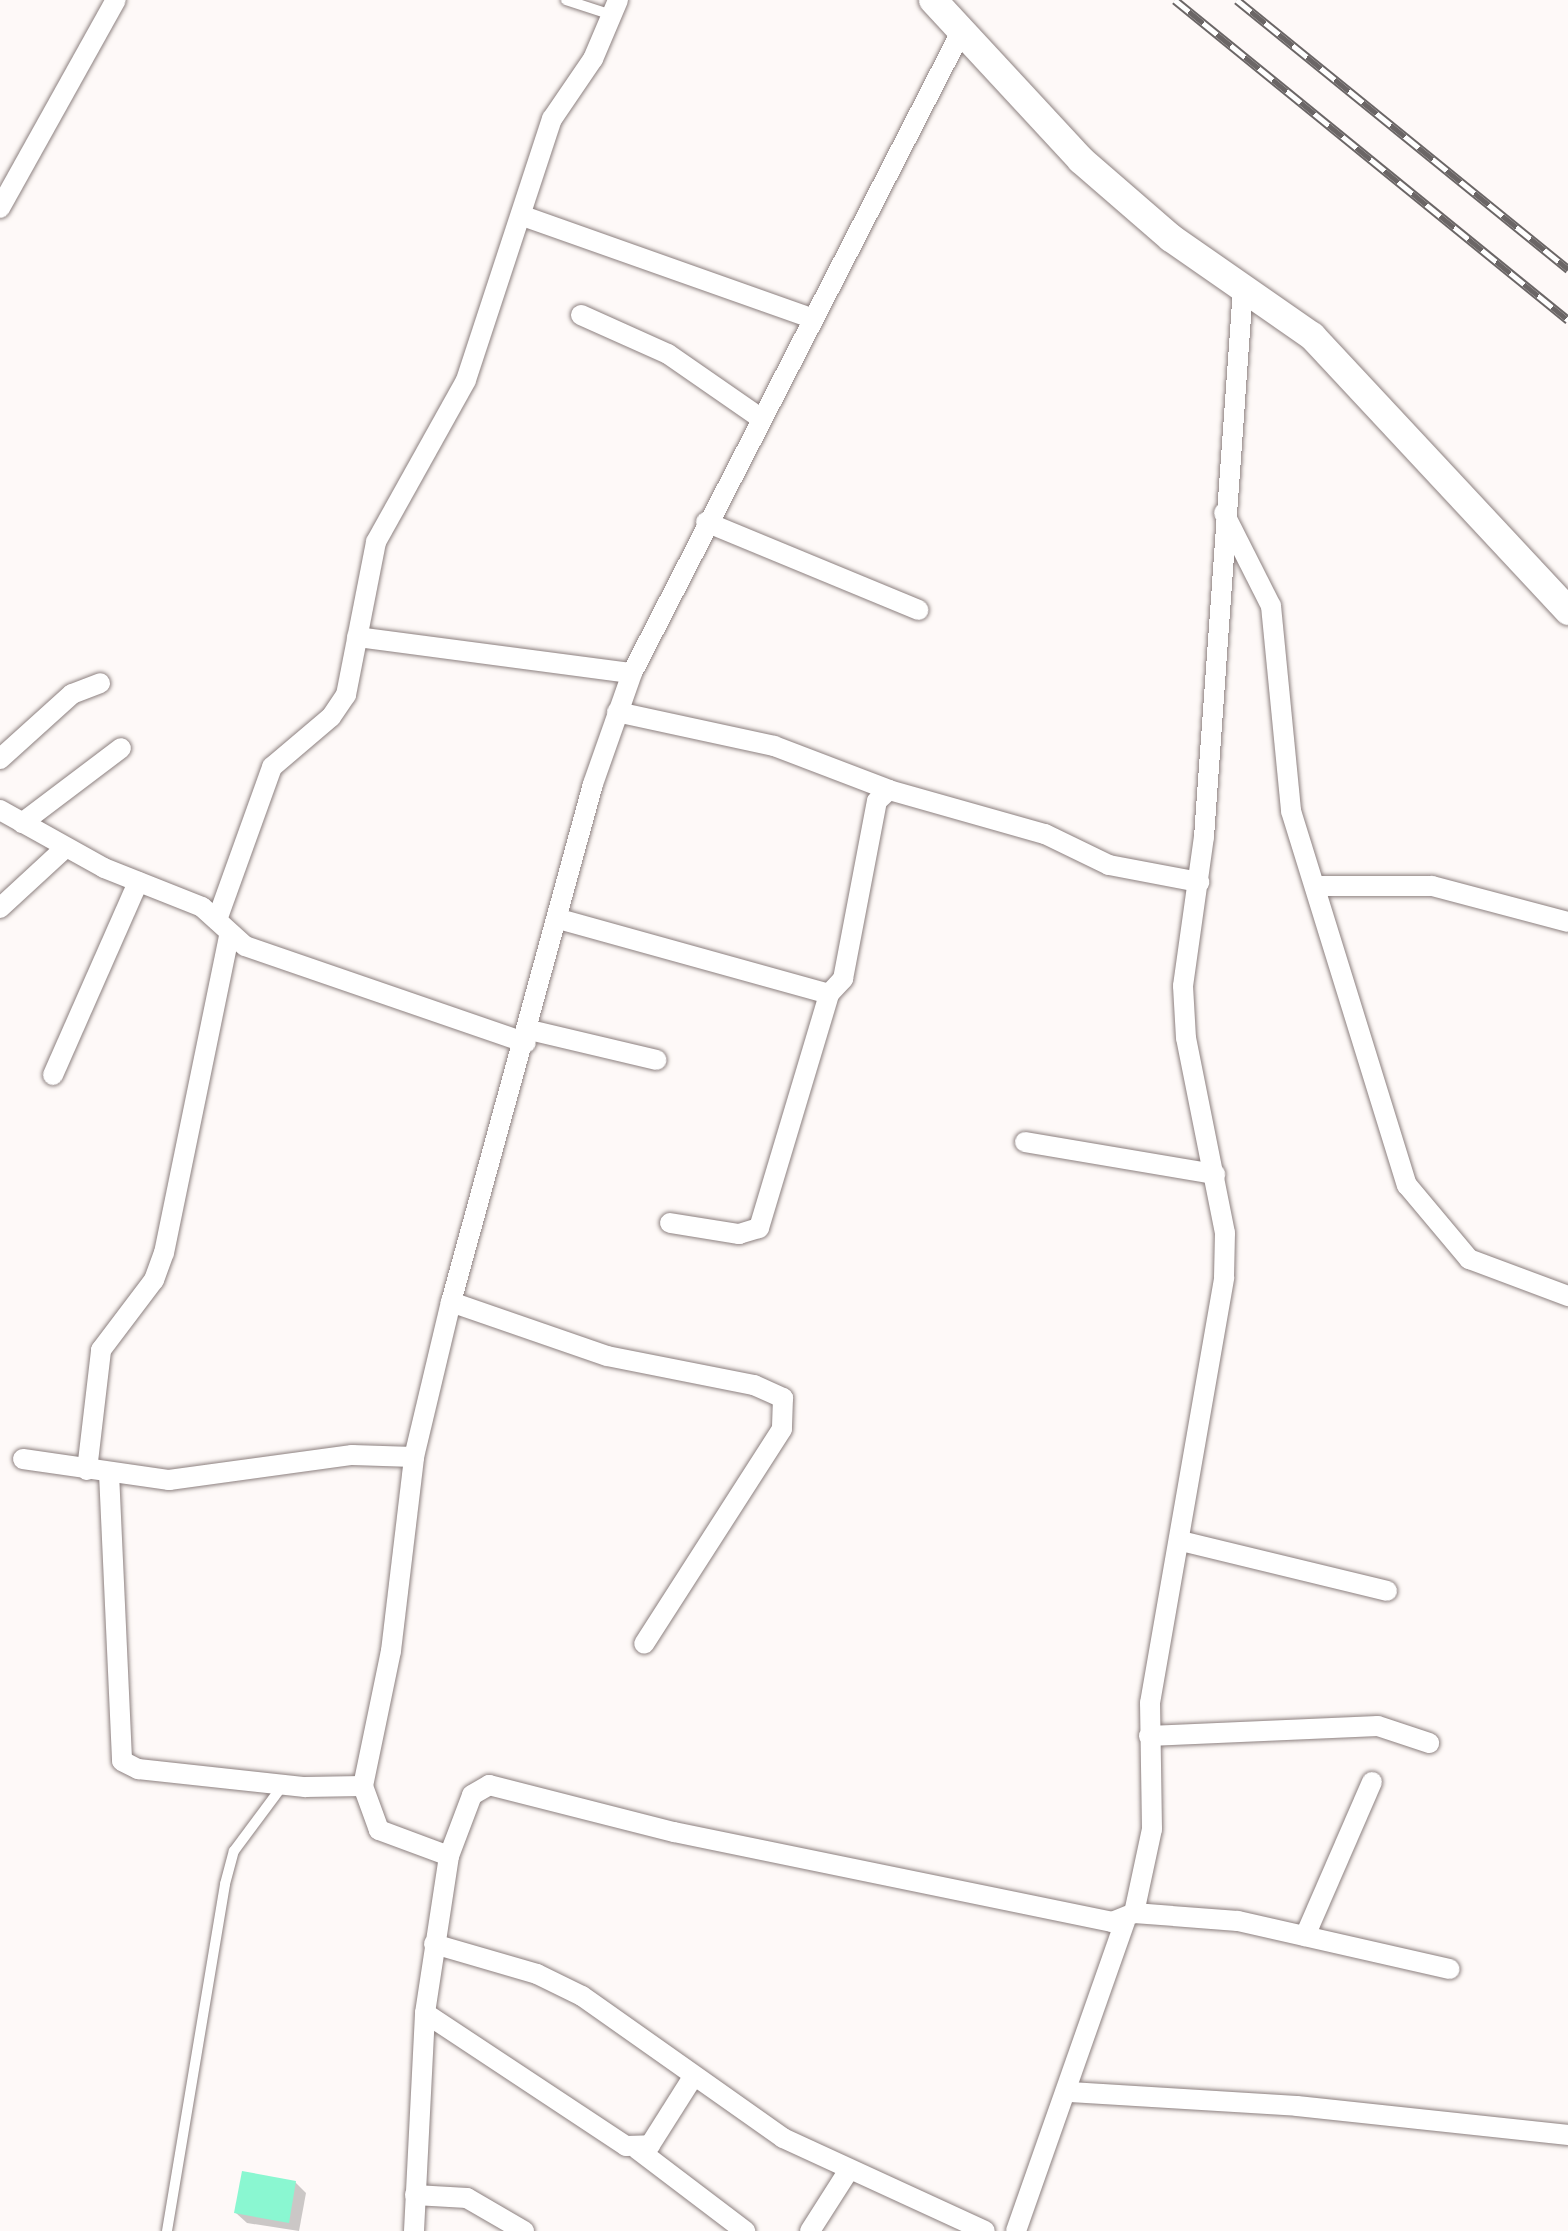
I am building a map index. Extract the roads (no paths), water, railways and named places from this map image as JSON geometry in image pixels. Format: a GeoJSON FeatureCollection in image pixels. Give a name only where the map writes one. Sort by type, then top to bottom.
{"type":"FeatureCollection","features":[{"type":"Feature","properties":{"kind":"main road"},"geometry":{"type":"LineString","coordinates":[[933,0],[1081,160],[1243,289],[1312,336],[1568,611]]}},
{"type":"Feature","properties":{"kind":"street"},"geometry":{"type":"LineString","coordinates":[[0,208],[116,0]]}},
{"type":"Feature","properties":{"kind":"street"},"geometry":{"type":"LineString","coordinates":[[87,1470],[101,1350],[154,1280],[164,1253],[223,928],[272,767],[331,717],[346,695],[376,542],[466,380],[523,216],[552,119],[583,77],[615,7]]}},
{"type":"Feature","properties":{"kind":"street"},"geometry":{"type":"LineString","coordinates":[[449,1856],[379,1830],[363,1786],[391,1651],[414,1457],[451,1302],[617,712],[632,673],[759,417],[961,32]]}},
{"type":"Feature","properties":{"kind":"street"},"geometry":{"type":"LineString","coordinates":[[523,216],[811,318]]}},
{"type":"Feature","properties":{"kind":"street"},"geometry":{"type":"LineString","coordinates":[[1016,2231],[1070,2092],[1129,1918],[1152,1829],[1149,1736],[1224,1277],[1215,1174],[1186,1038],[1187,934],[1199,882],[1243,289]]}},
{"type":"Feature","properties":{"kind":"street"},"geometry":{"type":"LineString","coordinates":[[581,315],[636,335],[759,417]]}},
{"type":"Feature","properties":{"kind":"street"},"geometry":{"type":"LineString","coordinates":[[1224,513],[1271,606],[1287,788],[1318,886],[1339,983],[1415,1203],[1469,1259],[1568,1296]]}},
{"type":"Feature","properties":{"kind":"street"},"geometry":{"type":"LineString","coordinates":[[706,522],[918,610]]}},
{"type":"Feature","properties":{"kind":"street"},"geometry":{"type":"LineString","coordinates":[[357,637],[632,673]]}},
{"type":"Feature","properties":{"kind":"street"},"geometry":{"type":"LineString","coordinates":[[0,759],[72,694],[100,683]]}},
{"type":"Feature","properties":{"kind":"street"},"geometry":{"type":"LineString","coordinates":[[617,712],[774,746],[889,790],[1045,834],[1089,859],[1199,882]]}},
{"type":"Feature","properties":{"kind":"street"},"geometry":{"type":"LineString","coordinates":[[22,823],[121,748]]}},
{"type":"Feature","properties":{"kind":"street"},"geometry":{"type":"LineString","coordinates":[[670,1223],[739,1234],[759,1228],[829,994],[843,979],[877,801],[889,790]]}},
{"type":"Feature","properties":{"kind":"street"},"geometry":{"type":"LineString","coordinates":[[0,810],[65,848],[138,882],[223,928],[271,957],[528,1036],[657,1060]]}},
{"type":"Feature","properties":{"kind":"street"},"geometry":{"type":"LineString","coordinates":[[0,908],[65,848]]}},
{"type":"Feature","properties":{"kind":"street"},"geometry":{"type":"LineString","coordinates":[[53,1075],[138,882]]}},
{"type":"Feature","properties":{"kind":"street"},"geometry":{"type":"LineString","coordinates":[[1318,886],[1432,886],[1568,922]]}},
{"type":"Feature","properties":{"kind":"street"},"geometry":{"type":"LineString","coordinates":[[559,919],[829,994]]}},
{"type":"Feature","properties":{"kind":"street"},"geometry":{"type":"LineString","coordinates":[[1025,1142],[1215,1174]]}},
{"type":"Feature","properties":{"kind":"street"},"geometry":{"type":"LineString","coordinates":[[451,1302],[607,1356],[754,1385],[783,1398],[782,1429],[644,1644]]}},
{"type":"Feature","properties":{"kind":"street"},"geometry":{"type":"LineString","coordinates":[[23,1459],[109,1473],[229,1477],[352,1455],[414,1457]]}},
{"type":"Feature","properties":{"kind":"street"},"geometry":{"type":"LineString","coordinates":[[109,1473],[122,1761],[138,1769],[285,1784],[363,1786]]}},
{"type":"Feature","properties":{"kind":"street"},"geometry":{"type":"LineString","coordinates":[[1181,1541],[1387,1591]]}},
{"type":"Feature","properties":{"kind":"street"},"geometry":{"type":"LineString","coordinates":[[1149,1736],[1378,1726],[1429,1743]]}},
{"type":"Feature","properties":{"kind":"street"},"geometry":{"type":"LineString","coordinates":[[1305,1936],[1372,1782]]}},
{"type":"Feature","properties":{"kind":"street"},"geometry":{"type":"LineString","coordinates":[[414,2231],[425,2013],[434,1944],[449,1856],[472,1795],[489,1785],[674,1832],[1129,1918],[1238,1921],[1450,1969]]}},
{"type":"Feature","properties":{"kind":"street"},"geometry":{"type":"LineString","coordinates":[[434,1944],[537,1974],[582,1996],[693,2077],[847,2173],[985,2231]]}},
{"type":"Feature","properties":{"kind":"street"},"geometry":{"type":"LineString","coordinates":[[425,2013],[637,2149],[745,2231]]}},
{"type":"Feature","properties":{"kind":"street"},"geometry":{"type":"LineString","coordinates":[[637,2149],[650,2145],[693,2077]]}},
{"type":"Feature","properties":{"kind":"street"},"geometry":{"type":"LineString","coordinates":[[1070,2092],[1297,2106],[1568,2135]]}},
{"type":"Feature","properties":{"kind":"street"},"geometry":{"type":"LineString","coordinates":[[810,2231],[847,2173]]}},
{"type":"Feature","properties":{"kind":"street"},"geometry":{"type":"LineString","coordinates":[[415,2195],[467,2198],[524,2231]]}},
{"type":"Feature","properties":{"kind":"lane"},"geometry":{"type":"LineString","coordinates":[[566,0],[615,7]]}},
{"type":"Feature","properties":{"kind":"lane"},"geometry":{"type":"LineString","coordinates":[[167,2231],[225,1884],[234,1851],[285,1784]]}},
{"type":"Feature","properties":{"kind":"railway"},"geometry":{"type":"LineString","coordinates":[[1175,0],[1568,320]]}},
{"type":"Feature","properties":{"kind":"railway"},"geometry":{"type":"LineString","coordinates":[[1237,0],[1568,269]]}}]}
